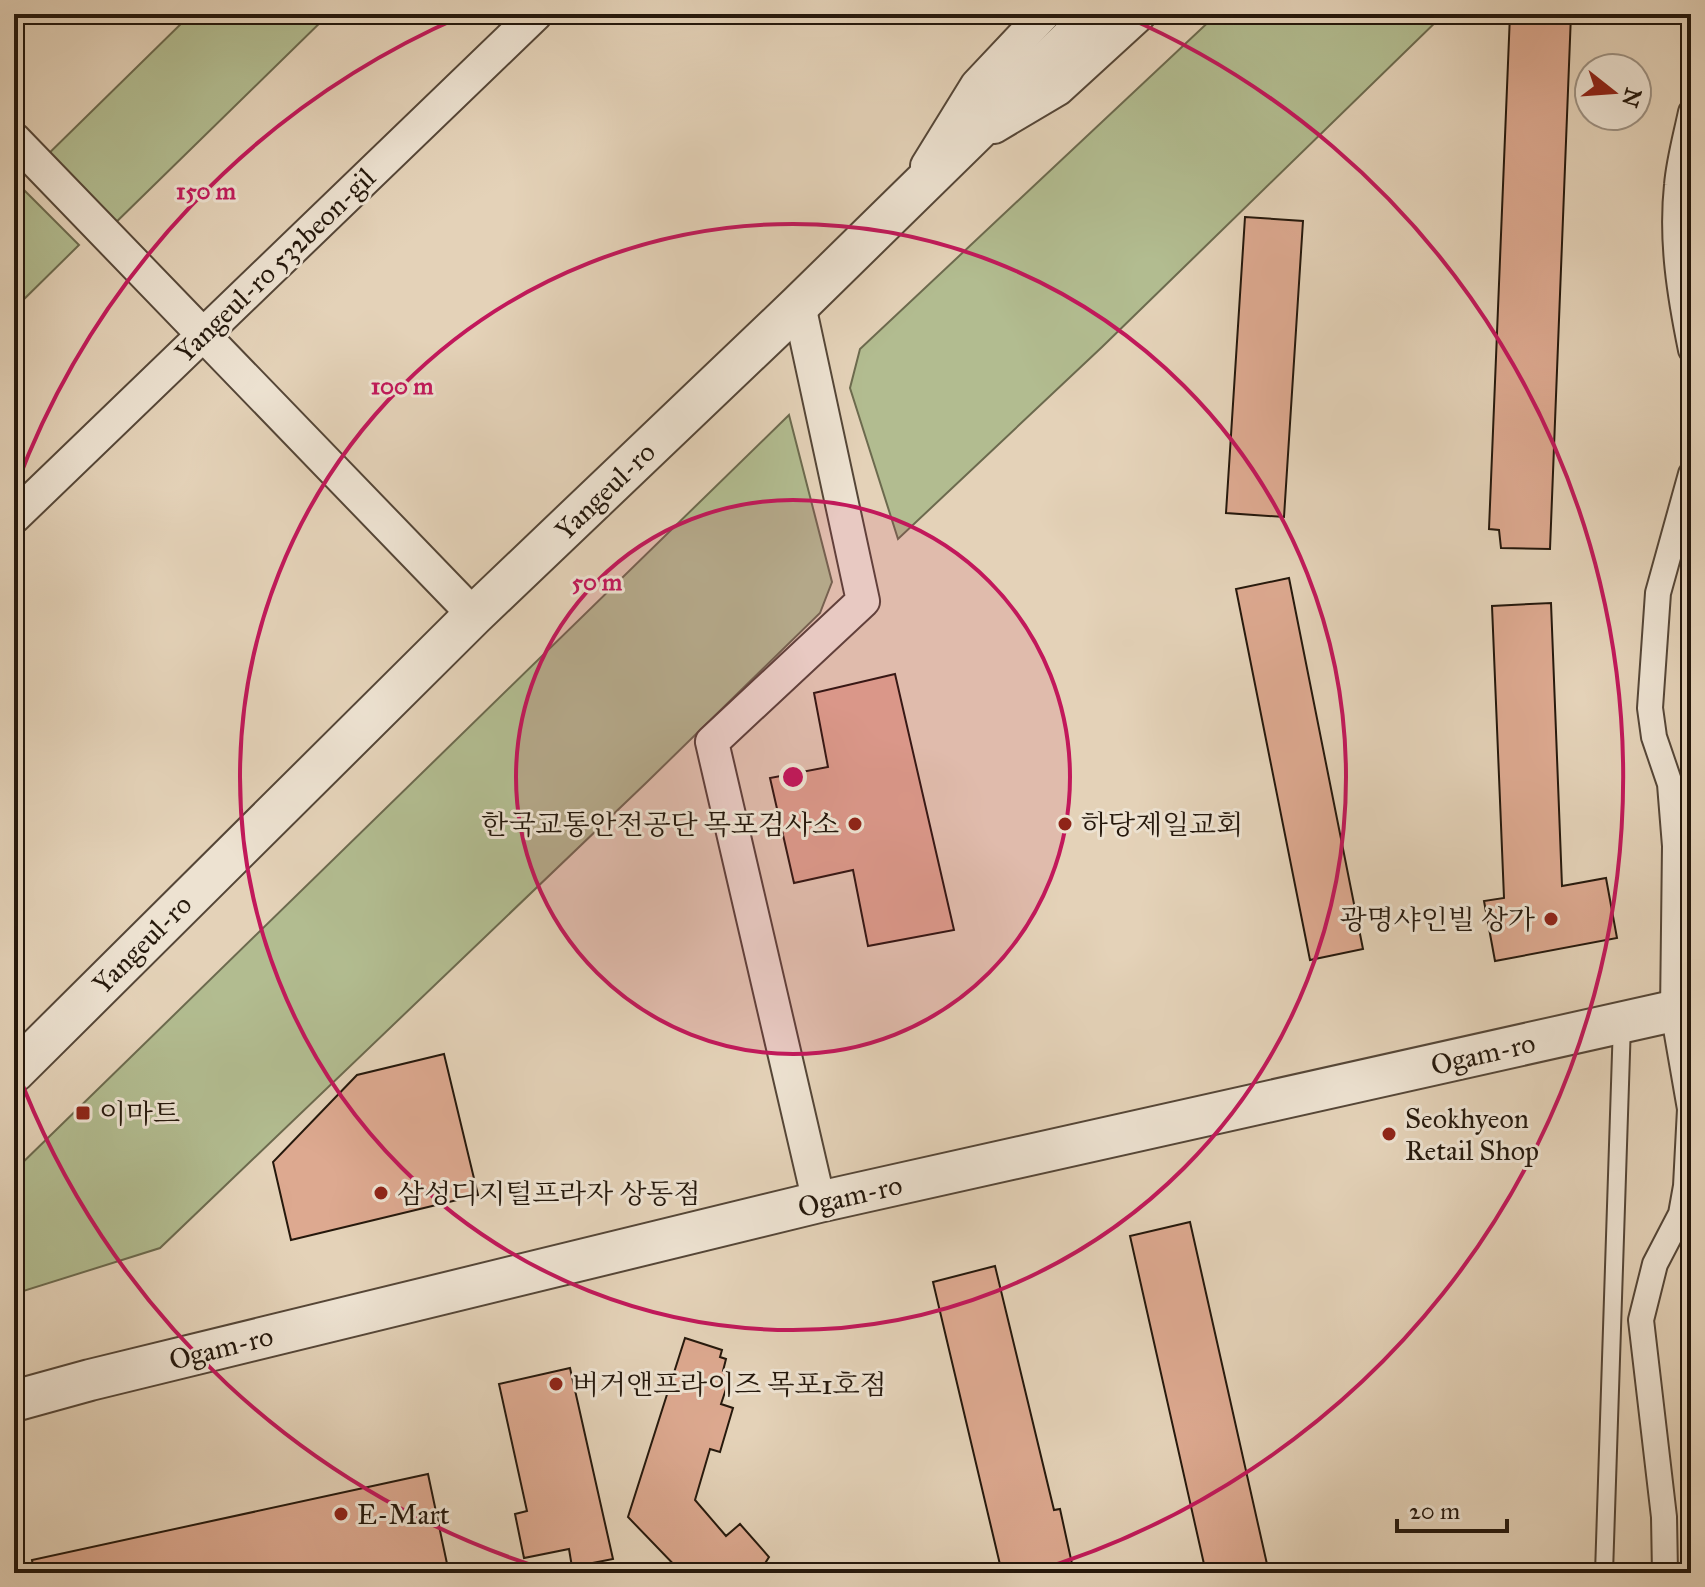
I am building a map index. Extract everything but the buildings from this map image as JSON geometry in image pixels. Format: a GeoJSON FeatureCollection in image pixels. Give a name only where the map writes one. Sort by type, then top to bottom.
{"type":"FeatureCollection","features":[{"type":"Feature","properties":{"kind":"street","name":"Yangeul-ro 532beon-gil"},"geometry":{"type":"LineString","coordinates":[[14,517],[536,14]]}},
{"type":"Feature","properties":{"kind":"street"},"geometry":{"type":"LineString","coordinates":[[904,204],[977,85],[1044,14]]}},
{"type":"Feature","properties":{"kind":"street","name":"Yangeul-ro"},"geometry":{"type":"LineString","coordinates":[[17,1063],[474,615],[904,204],[1096,14]]}},
{"type":"Feature","properties":{"kind":"street"},"geometry":{"type":"LineString","coordinates":[[957,149],[1058,89],[1140,14]]}},
{"type":"Feature","properties":{"kind":"street"},"geometry":{"type":"LineString","coordinates":[[1691,112],[1677,184],[1676,247],[1679,288],[1691,350]]}},
{"type":"Feature","properties":{"kind":"street"},"geometry":{"type":"LineString","coordinates":[[14,139],[474,615]]}},
{"type":"Feature","properties":{"kind":"street"},"geometry":{"type":"LineString","coordinates":[[799,305],[863,601],[712,742],[819,1202]]}},
{"type":"Feature","properties":{"kind":"street"},"geometry":{"type":"LineString","coordinates":[[1665,1573],[1664,1517],[1641,1320],[1655,1264],[1681,1214],[1686,1186],[1690,1109],[1670,784],[1654,737],[1650,708],[1658,593],[1691,474]]}},
{"type":"Feature","properties":{"kind":"street","name":"Ogam-ro"},"geometry":{"type":"LineString","coordinates":[[14,1401],[819,1202],[1682,1009]]}},
{"type":"Feature","properties":{"kind":"lane"},"geometry":{"type":"LineString","coordinates":[[1604,1573],[1622,1023]]}},
{"type":"Feature","properties":{"kind":"green space"},"geometry":{"type":"Polygon","coordinates":[[[191,14],[329,14],[105,233],[38,164],[191,14]]]}},
{"type":"Feature","properties":{"kind":"green space"},"geometry":{"type":"Polygon","coordinates":[[[1217,14],[1444,14],[1102,347],[898,539],[850,388],[860,349],[1217,14]]]}},
{"type":"Feature","properties":{"kind":"green space"},"geometry":{"type":"Polygon","coordinates":[[[16,182],[79,245],[14,309],[14,184],[16,182]]]}},
{"type":"Feature","properties":{"kind":"green space"},"geometry":{"type":"Polygon","coordinates":[[[789,415],[832,582],[820,613],[160,1248],[14,1294],[14,1171],[789,415]]]}},
{"type":"Feature","properties":{"kind":"place","name":"한국교통안전공단 목포검사소"},"geometry":{"type":"Point","coordinates":[855,824]}},
{"type":"Feature","properties":{"kind":"place","name":"하당제일교회"},"geometry":{"type":"Point","coordinates":[1065,824]}},
{"type":"Feature","properties":{"kind":"place","name":"광명샤인빌 상가"},"geometry":{"type":"Point","coordinates":[1551,919]}},
{"type":"Feature","properties":{"kind":"place","name":"이마트"},"geometry":{"type":"Point","coordinates":[83,1113]}},
{"type":"Feature","properties":{"kind":"place","name":"Seokhyeon Retail Shop"},"geometry":{"type":"Point","coordinates":[1389,1134]}},
{"type":"Feature","properties":{"kind":"place","name":"삼성디지털프라자 상동점"},"geometry":{"type":"Point","coordinates":[381,1193]}},
{"type":"Feature","properties":{"kind":"place","name":"버거앤프라이즈 목포1호점"},"geometry":{"type":"Point","coordinates":[556,1384]}},
{"type":"Feature","properties":{"kind":"place","name":"E-Mart"},"geometry":{"type":"Point","coordinates":[341,1514]}}]}
